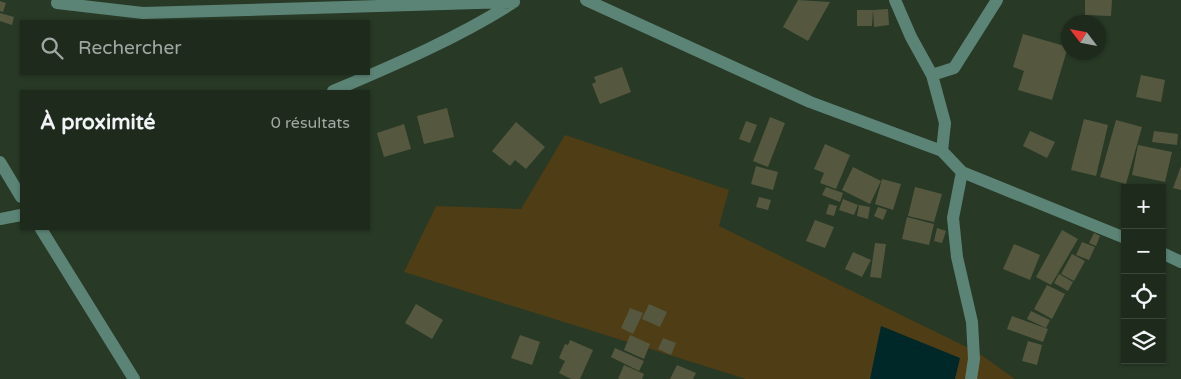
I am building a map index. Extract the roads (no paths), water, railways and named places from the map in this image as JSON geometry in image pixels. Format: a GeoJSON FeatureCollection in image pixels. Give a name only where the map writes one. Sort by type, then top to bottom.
{"type":"FeatureCollection","features":[{"type":"Feature","properties":{"kind":"street"},"geometry":{"type":"LineString","coordinates":[[274,0],[292,10]]}},
{"type":"Feature","properties":{"kind":"street"},"geometry":{"type":"LineString","coordinates":[[586,0],[810,102],[942,151],[962,172],[1121,236]]}},
{"type":"Feature","properties":{"kind":"street"},"geometry":{"type":"LineString","coordinates":[[895,0],[911,37],[932,75],[945,123],[942,151]]}},
{"type":"Feature","properties":{"kind":"street"},"geometry":{"type":"LineString","coordinates":[[932,75],[954,68],[997,0]]}},
{"type":"Feature","properties":{"kind":"street"},"geometry":{"type":"LineString","coordinates":[[57,3],[143,13],[292,10],[515,1]]}},
{"type":"Feature","properties":{"kind":"street"},"geometry":{"type":"LineString","coordinates":[[370,74],[475,25],[515,1]]}},
{"type":"Feature","properties":{"kind":"street"},"geometry":{"type":"LineString","coordinates":[[335,90],[367,75]]}},
{"type":"Feature","properties":{"kind":"street"},"geometry":{"type":"LineString","coordinates":[[0,162],[20,195]]}},
{"type":"Feature","properties":{"kind":"street"},"geometry":{"type":"LineString","coordinates":[[962,172],[953,218],[957,257],[972,322],[974,359],[971,379]]}},
{"type":"Feature","properties":{"kind":"street"},"geometry":{"type":"LineString","coordinates":[[0,218],[20,215]]}},
{"type":"Feature","properties":{"kind":"street"},"geometry":{"type":"LineString","coordinates":[[42,230],[134,379]]}},
{"type":"Feature","properties":{"kind":"street"},"geometry":{"type":"LineString","coordinates":[[1166,256],[1181,262]]}},
{"type":"Feature","properties":{"kind":"water"},"geometry":{"type":"Polygon","coordinates":[[[881,326],[960,358],[955,379],[870,379],[881,326]]]}}]}
